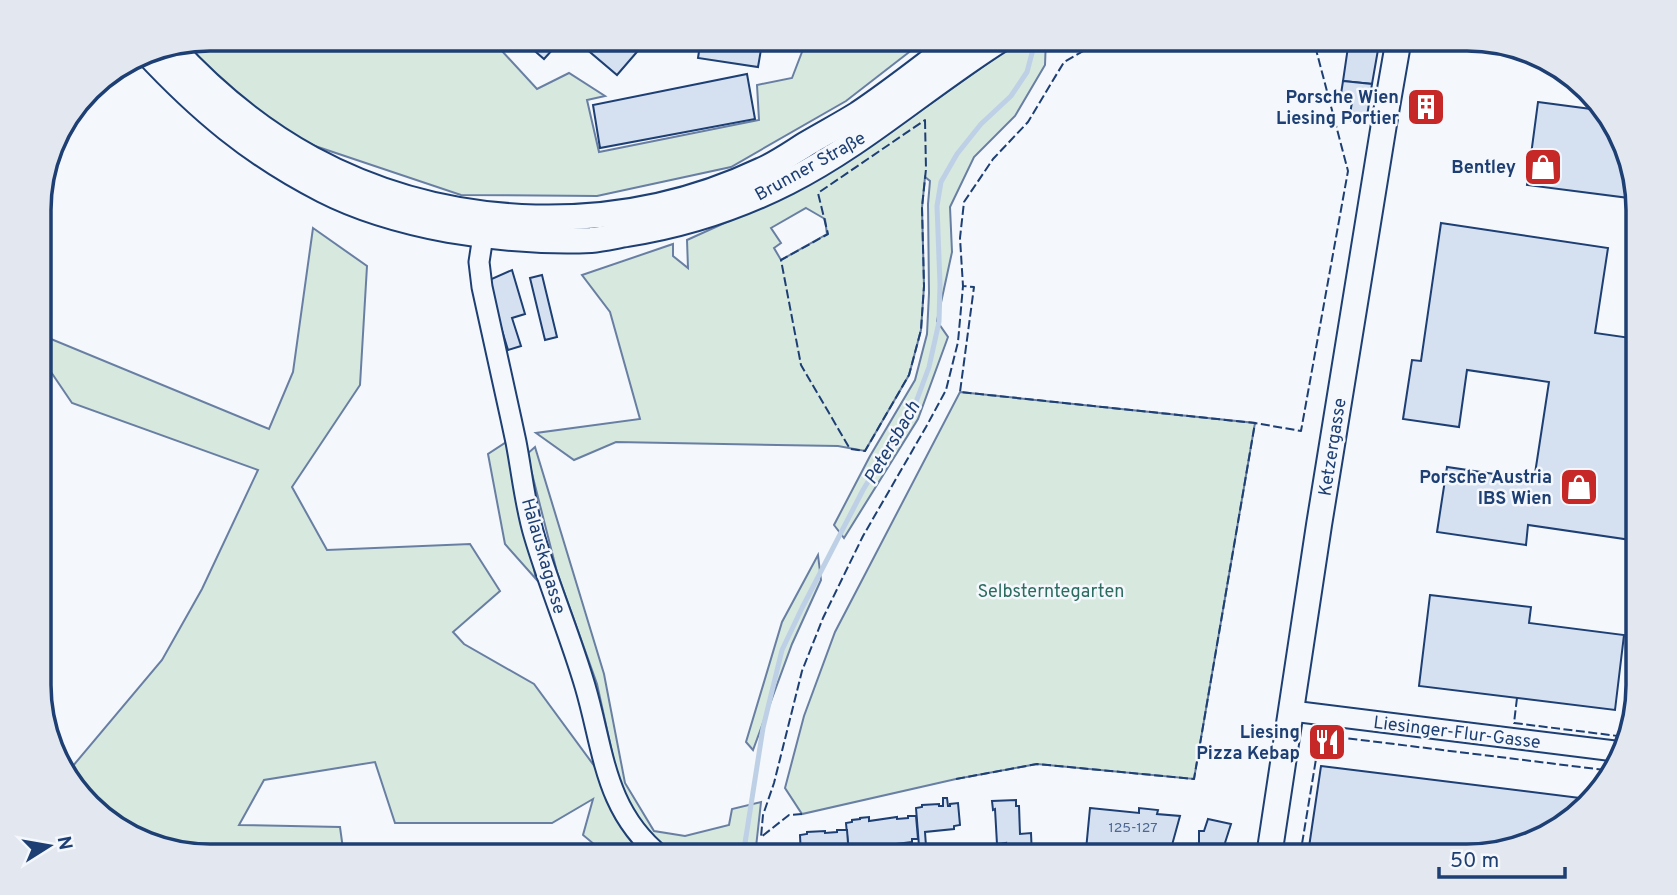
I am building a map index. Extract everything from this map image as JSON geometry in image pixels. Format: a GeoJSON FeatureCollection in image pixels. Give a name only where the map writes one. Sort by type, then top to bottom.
{"type":"FeatureCollection","features":[{"type":"Feature","properties":{"kind":"main road","name":"Brunner Straße"},"geometry":{"type":"LineString","coordinates":[[179,54],[243,113],[301,152],[343,174],[433,205],[541,218],[583,218],[675,202],[719,188],[764,169],[858,114],[943,51]]}},
{"type":"Feature","properties":{"kind":"main road","name":"Brunner Straße"},"geometry":{"type":"LineString","coordinates":[[154,61],[205,111],[240,139],[283,168],[326,191],[373,211],[416,224],[484,236],[544,241],[593,240],[656,230],[711,215],[789,182],[874,130],[983,51]]}},
{"type":"Feature","properties":{"kind":"main road","name":"Ketzergasse"},"geometry":{"type":"LineString","coordinates":[[1271,844],[1319,525],[1397,51]]}},
{"type":"Feature","properties":{"kind":"street","name":"Halauskagasse"},"geometry":{"type":"LineString","coordinates":[[484,236],[479,262],[482,286],[534,533],[586,688],[601,756],[617,801],[648,844]]}},
{"type":"Feature","properties":{"kind":"street","name":"Liesinger-Flur-Gasse"},"geometry":{"type":"LineString","coordinates":[[1292,711],[1612,751]]}},
{"type":"Feature","properties":{"kind":"green space"},"geometry":{"type":"Polygon","coordinates":[[[502,51],[537,89],[569,73],[605,96],[587,100],[599,152],[759,120],[757,85],[792,78],[802,51],[911,51],[846,101],[731,167],[597,196],[461,195],[315,146],[290,135],[233,92],[192,52],[502,51]]]}},
{"type":"Feature","properties":{"kind":"green space"},"geometry":{"type":"Polygon","coordinates":[[[1005,51],[1046,51],[1045,65],[1015,116],[974,157],[950,207],[952,252],[937,321],[948,337],[918,419],[844,538],[834,525],[870,456],[915,380],[927,334],[930,181],[925,177],[922,208],[924,286],[921,330],[909,375],[865,451],[838,446],[616,442],[574,460],[536,433],[640,419],[610,312],[582,275],[673,244],[673,256],[688,268],[687,240],[800,189],[864,151],[1005,51]],[[806,208],[771,228],[781,243],[774,248],[781,260],[827,234],[825,219],[806,208]]]}},
{"type":"Feature","properties":{"kind":"green space"},"geometry":{"type":"Polygon","coordinates":[[[313,228],[367,266],[360,385],[292,487],[327,550],[470,544],[500,591],[453,632],[464,644],[534,684],[598,771],[613,809],[634,844],[594,844],[583,835],[593,799],[552,823],[395,823],[375,762],[264,780],[239,825],[340,827],[342,844],[199,844],[178,841],[158,836],[121,818],[84,782],[73,766],[162,660],[202,589],[258,470],[72,403],[51,372],[51,339],[269,429],[293,372],[313,228]]]}},
{"type":"Feature","properties":{"kind":"green space","name":"Selbsterntegarten"},"geometry":{"type":"Polygon","coordinates":[[[960,392],[1255,423],[1194,779],[1037,764],[956,779],[802,814],[785,788],[804,716],[835,632],[960,392]]]}},
{"type":"Feature","properties":{"kind":"green space"},"geometry":{"type":"Polygon","coordinates":[[[508,441],[536,579],[505,544],[488,454],[508,441]]]}},
{"type":"Feature","properties":{"kind":"green space"},"geometry":{"type":"Polygon","coordinates":[[[535,447],[604,674],[625,783],[654,831],[685,836],[729,825],[732,809],[761,802],[756,844],[662,844],[648,834],[623,802],[597,684],[557,572],[527,454],[535,447]]]}},
{"type":"Feature","properties":{"kind":"green space"},"geometry":{"type":"Polygon","coordinates":[[[818,555],[821,580],[792,644],[753,750],[746,742],[782,622],[818,555]]]}},
{"type":"Feature","properties":{"kind":"building"},"geometry":{"type":"Polygon","coordinates":[[[535,51],[551,51],[544,59],[535,51]]]}},
{"type":"Feature","properties":{"kind":"building"},"geometry":{"type":"Polygon","coordinates":[[[589,51],[638,51],[617,75],[589,51]]]}},
{"type":"Feature","properties":{"kind":"building"},"geometry":{"type":"Polygon","coordinates":[[[699,51],[761,51],[758,67],[698,58],[699,51]]]}},
{"type":"Feature","properties":{"kind":"building"},"geometry":{"type":"Polygon","coordinates":[[[1347,51],[1378,51],[1372,84],[1343,81],[1347,51]]]}},
{"type":"Feature","properties":{"kind":"building"},"geometry":{"type":"Polygon","coordinates":[[[747,74],[755,119],[600,148],[593,105],[747,74]]]}},
{"type":"Feature","properties":{"kind":"building"},"geometry":{"type":"Polygon","coordinates":[[[1343,81],[1372,84],[1366,123],[1349,120],[1353,96],[1341,94],[1343,81]]]}},
{"type":"Feature","properties":{"kind":"building","name":"Porsche Wien Liesing Portier"},"geometry":{"type":"Polygon","coordinates":[[[1422,92],[1429,93],[1428,100],[1434,101],[1432,116],[1419,114],[1422,92]]]}},
{"type":"Feature","properties":{"kind":"building"},"geometry":{"type":"Polygon","coordinates":[[[1538,102],[1590,109],[1600,121],[1618,158],[1625,198],[1527,185],[1538,102]]]}},
{"type":"Feature","properties":{"kind":"building"},"geometry":{"type":"Polygon","coordinates":[[[1441,223],[1608,248],[1595,333],[1626,337],[1626,539],[1528,525],[1526,545],[1437,532],[1447,467],[1534,480],[1549,382],[1467,370],[1459,427],[1403,419],[1412,360],[1421,361],[1441,223]]]}},
{"type":"Feature","properties":{"kind":"building"},"geometry":{"type":"Polygon","coordinates":[[[512,270],[525,314],[512,318],[521,346],[508,350],[487,281],[512,270]]]}},
{"type":"Feature","properties":{"kind":"building"},"geometry":{"type":"Polygon","coordinates":[[[542,275],[557,337],[545,340],[530,278],[542,275]]]}},
{"type":"Feature","properties":{"kind":"building"},"geometry":{"type":"Polygon","coordinates":[[[1430,595],[1531,607],[1529,623],[1624,635],[1615,710],[1419,686],[1430,595]]]}},
{"type":"Feature","properties":{"kind":"building","name":"Liesing Pizza Kebap"},"geometry":{"type":"Polygon","coordinates":[[[1330,736],[1334,740],[1324,748],[1321,744],[1330,736]]]}},
{"type":"Feature","properties":{"kind":"building"},"geometry":{"type":"Polygon","coordinates":[[[1321,766],[1579,798],[1556,818],[1538,828],[1499,841],[1478,844],[1309,844],[1321,766]]]}},
{"type":"Feature","properties":{"kind":"building"},"geometry":{"type":"Polygon","coordinates":[[[943,798],[947,798],[948,806],[958,803],[960,825],[954,826],[954,829],[925,832],[926,844],[919,844],[916,808],[922,805],[943,806],[943,798]]]}},
{"type":"Feature","properties":{"kind":"building"},"geometry":{"type":"Polygon","coordinates":[[[1016,800],[1016,806],[1019,806],[1020,834],[1031,833],[1031,844],[997,844],[992,801],[1016,800]]]}},
{"type":"Feature","properties":{"kind":"building"},"geometry":{"type":"Polygon","coordinates":[[[1090,808],[1139,813],[1139,808],[1158,810],[1157,814],[1180,816],[1172,844],[1087,844],[1090,808]]]}},
{"type":"Feature","properties":{"kind":"building"},"geometry":{"type":"Polygon","coordinates":[[[916,816],[918,839],[912,839],[912,842],[848,844],[846,823],[852,820],[869,817],[869,821],[916,816]]]}},
{"type":"Feature","properties":{"kind":"building"},"geometry":{"type":"Polygon","coordinates":[[[1208,819],[1231,824],[1225,844],[1199,844],[1199,831],[1204,831],[1208,819]]]}},
{"type":"Feature","properties":{"kind":"building"},"geometry":{"type":"Polygon","coordinates":[[[847,830],[848,844],[800,844],[800,835],[807,832],[847,830]]]}},
{"type":"Feature","properties":{"kind":"waterway","name":"Petersbach"},"geometry":{"type":"LineString","coordinates":[[745,844],[763,728],[782,650],[863,490],[916,402],[929,367],[939,322],[937,206],[941,182],[957,154],[981,124],[1011,96],[1027,72],[1033,51]]}},
{"type":"Feature","properties":{"kind":"fence"},"geometry":{"type":"LineString","coordinates":[[1083,51],[1064,62],[1028,122],[993,159],[964,202],[960,238],[963,286],[974,287],[960,392],[1255,423],[1301,431],[1348,171],[1316,51]]}},
{"type":"Feature","properties":{"kind":"fence"},"geometry":{"type":"LineString","coordinates":[[925,120],[926,169],[922,207],[924,286],[921,330],[909,375],[865,451],[850,449],[801,365],[781,260],[828,234],[818,193],[925,120]]}},
{"type":"Feature","properties":{"kind":"fence"},"geometry":{"type":"LineString","coordinates":[[802,814],[789,815],[761,837],[763,815],[774,783],[802,671],[823,618],[863,536],[946,390],[958,342],[963,286]]}},
{"type":"Feature","properties":{"kind":"fence"},"geometry":{"type":"LineString","coordinates":[[956,779],[1037,764],[1194,779],[1255,423]]}},
{"type":"Feature","properties":{"kind":"fence"},"geometry":{"type":"LineString","coordinates":[[1517,698],[1514,723],[1618,736]]}},
{"type":"Feature","properties":{"kind":"fence"},"geometry":{"type":"LineString","coordinates":[[1302,844],[1316,759],[1345,738],[1602,770]]}},
{"type":"Feature","properties":{"kind":"place","name":"Porsche Wien Liesing Portier"},"geometry":{"type":"Point","coordinates":[1426,107]}},
{"type":"Feature","properties":{"kind":"place","name":"Bentley"},"geometry":{"type":"Point","coordinates":[1543,167]}},
{"type":"Feature","properties":{"kind":"place","name":"Porsche Austria IBS Wien"},"geometry":{"type":"Point","coordinates":[1579,487]}},
{"type":"Feature","properties":{"kind":"place","name":"Liesing Pizza Kebap"},"geometry":{"type":"Point","coordinates":[1327,742]}}]}
